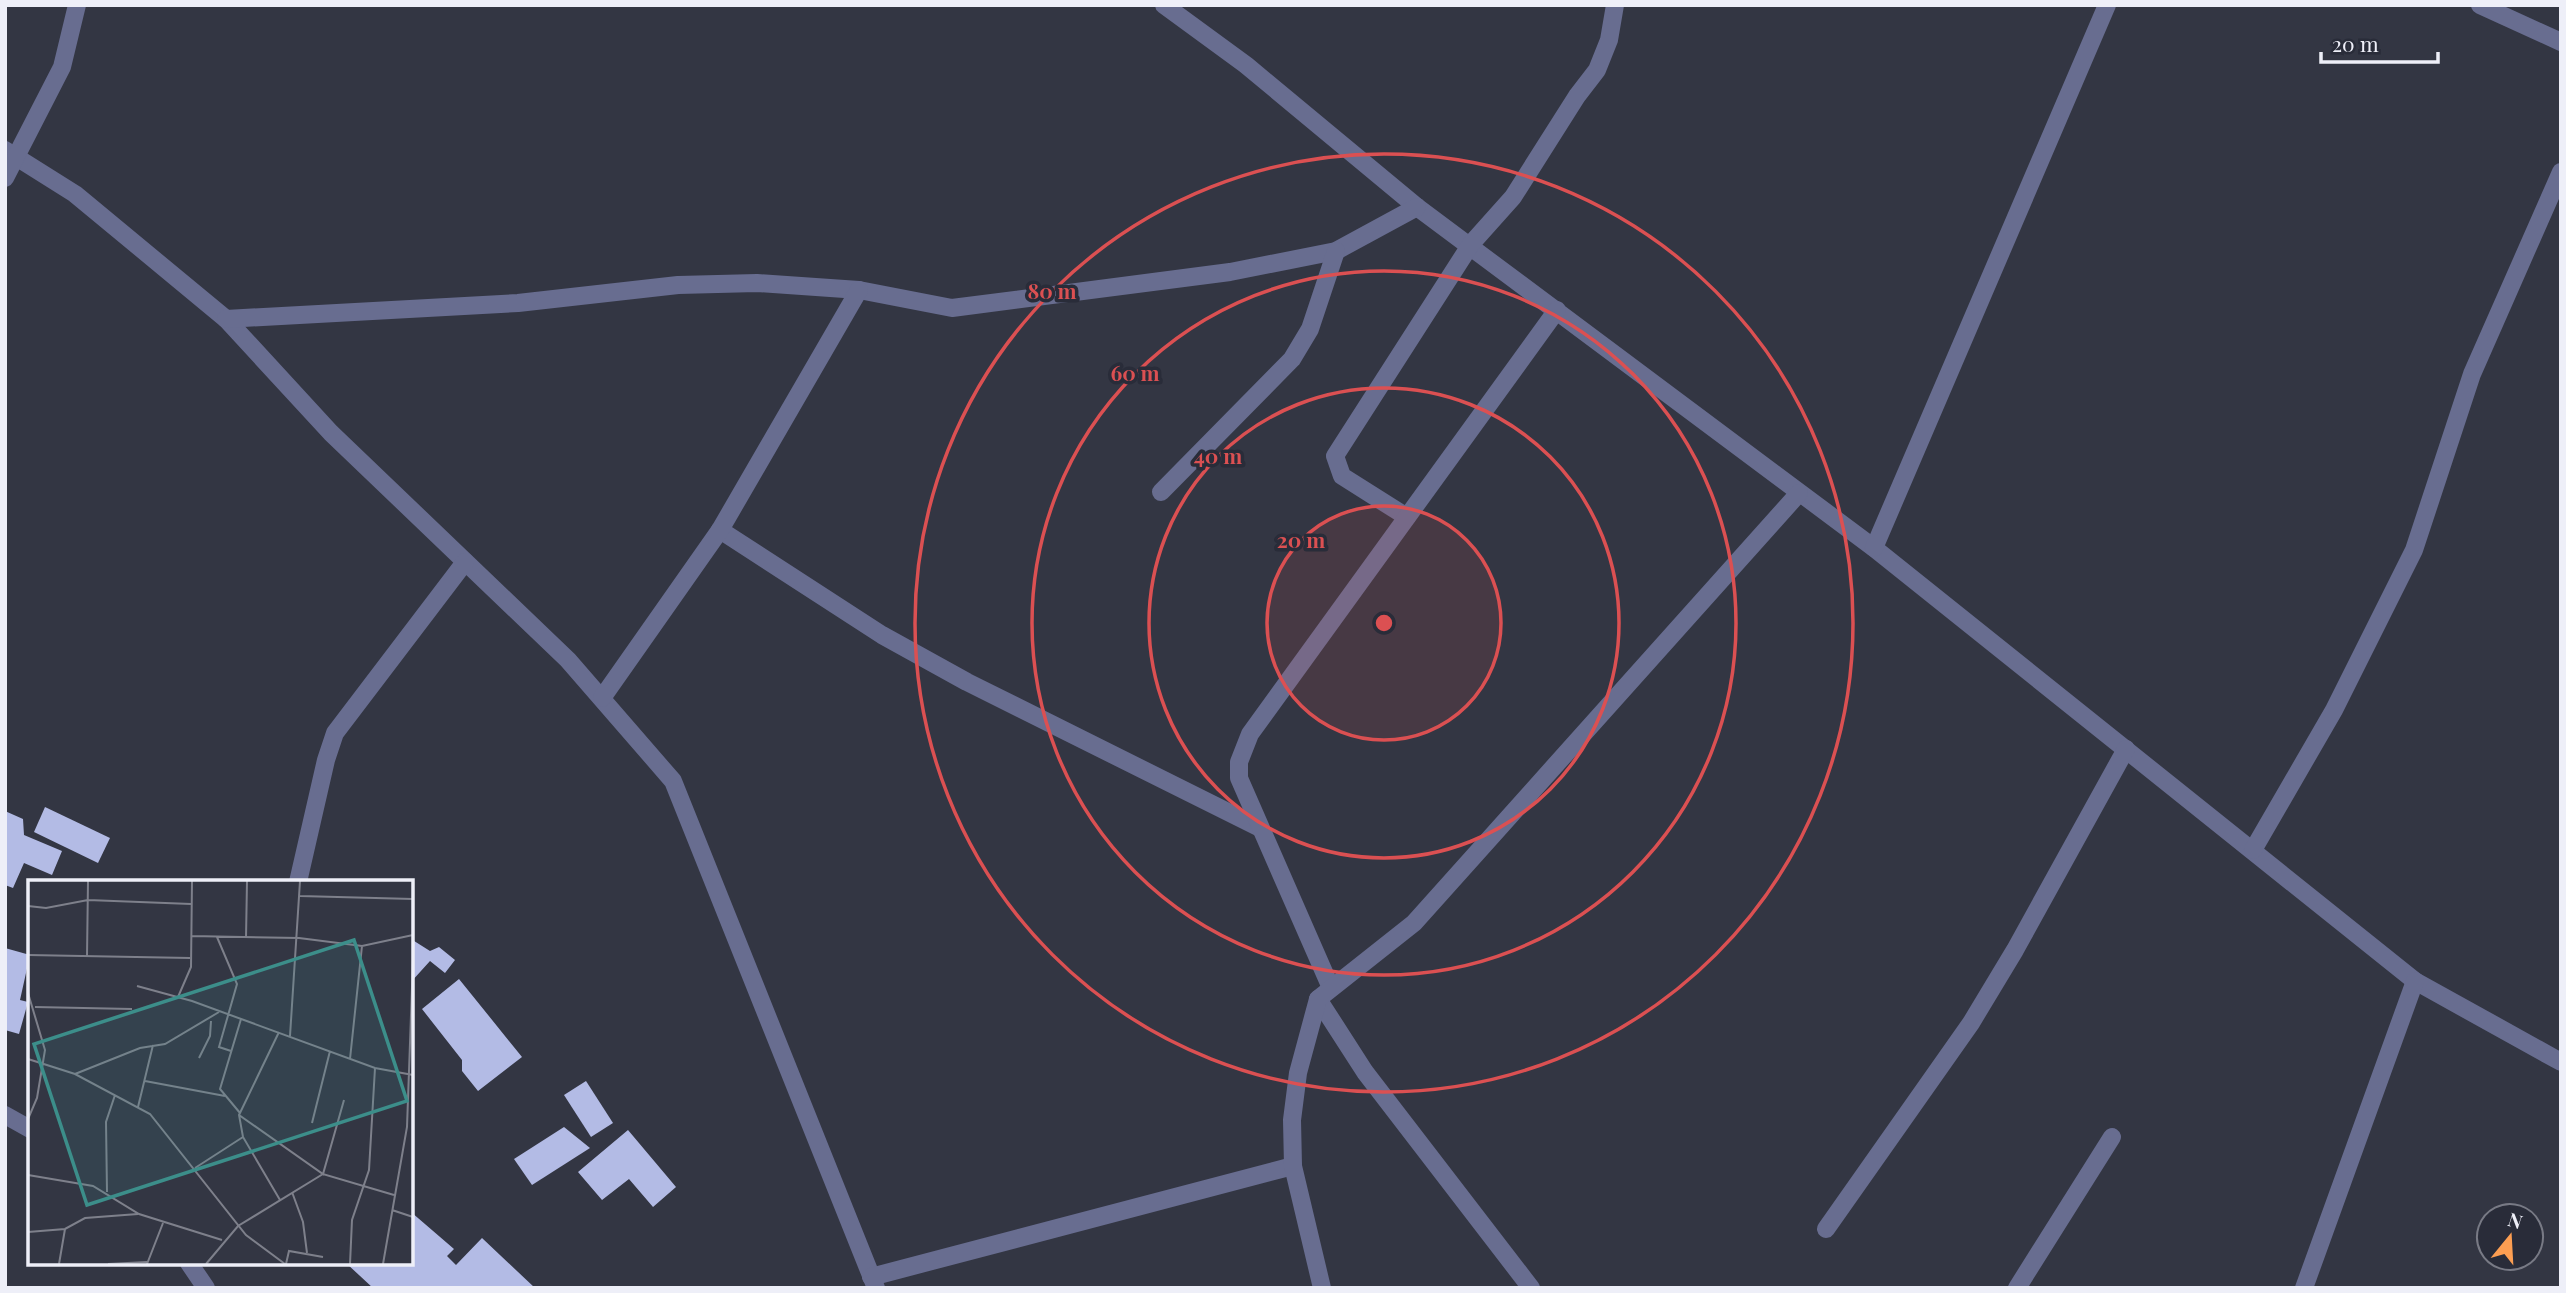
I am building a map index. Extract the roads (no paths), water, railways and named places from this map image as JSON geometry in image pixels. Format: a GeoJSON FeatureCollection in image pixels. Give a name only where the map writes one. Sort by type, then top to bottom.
{"type":"FeatureCollection","features":[{"type":"Feature","properties":{"kind":"street"},"geometry":{"type":"LineString","coordinates":[[5,178],[11,154],[62,67],[78,5]]}},
{"type":"Feature","properties":{"kind":"street"},"geometry":{"type":"LineString","coordinates":[[1164,5],[1246,65],[1417,207],[1471,244],[1874,548],[2415,981],[2561,1062]]}},
{"type":"Feature","properties":{"kind":"street"},"geometry":{"type":"LineString","coordinates":[[1407,517],[1342,476],[1335,456],[1471,244],[1513,197],[1597,70],[1609,40],[1615,5]]}},
{"type":"Feature","properties":{"kind":"street"},"geometry":{"type":"LineString","coordinates":[[1874,548],[2107,5]]}},
{"type":"Feature","properties":{"kind":"street"},"geometry":{"type":"LineString","coordinates":[[2480,5],[2561,42]]}},
{"type":"Feature","properties":{"kind":"street"},"geometry":{"type":"LineString","coordinates":[[11,154],[75,194],[226,319],[331,433],[568,660],[673,781],[874,1282],[1293,1166]]}},
{"type":"Feature","properties":{"kind":"street"},"geometry":{"type":"LineString","coordinates":[[2253,850],[2334,710],[2414,550],[2472,374],[2561,172]]}},
{"type":"Feature","properties":{"kind":"street"},"geometry":{"type":"LineString","coordinates":[[226,319],[518,303],[678,285],[757,283],[859,290],[952,308],[1230,272],[1336,251],[1417,207]]}},
{"type":"Feature","properties":{"kind":"street"},"geometry":{"type":"LineString","coordinates":[[1161,492],[1292,359],[1310,329],[1336,251]]}},
{"type":"Feature","properties":{"kind":"street"},"geometry":{"type":"LineString","coordinates":[[602,698],[720,530],[859,290]]}},
{"type":"Feature","properties":{"kind":"street"},"geometry":{"type":"LineString","coordinates":[[1531,1288],[1365,1072],[1324,994],[1239,778],[1239,762],[1250,734],[1557,310]]}},
{"type":"Feature","properties":{"kind":"street"},"geometry":{"type":"LineString","coordinates":[[1322,1288],[1293,1166],[1292,1120],[1298,1073],[1324,994],[1414,923],[1799,493]]}},
{"type":"Feature","properties":{"kind":"street"},"geometry":{"type":"LineString","coordinates":[[720,530],[894,642],[967,682],[1258,827]]}},
{"type":"Feature","properties":{"kind":"street"},"geometry":{"type":"LineString","coordinates":[[298,880],[326,760],[335,733],[465,562]]}},
{"type":"Feature","properties":{"kind":"street"},"geometry":{"type":"LineString","coordinates":[[1826,1230],[1971,1023],[2015,950],[2126,749]]}},
{"type":"Feature","properties":{"kind":"street"},"geometry":{"type":"LineString","coordinates":[[2304,1288],[2415,981]]}},
{"type":"Feature","properties":{"kind":"street"},"geometry":{"type":"LineString","coordinates":[[5,1115],[28,1128]]}},
{"type":"Feature","properties":{"kind":"street"},"geometry":{"type":"LineString","coordinates":[[2017,1288],[2112,1138]]}},
{"type":"Feature","properties":{"kind":"street"},"geometry":{"type":"LineString","coordinates":[[190,1265],[206,1288]]}}]}
